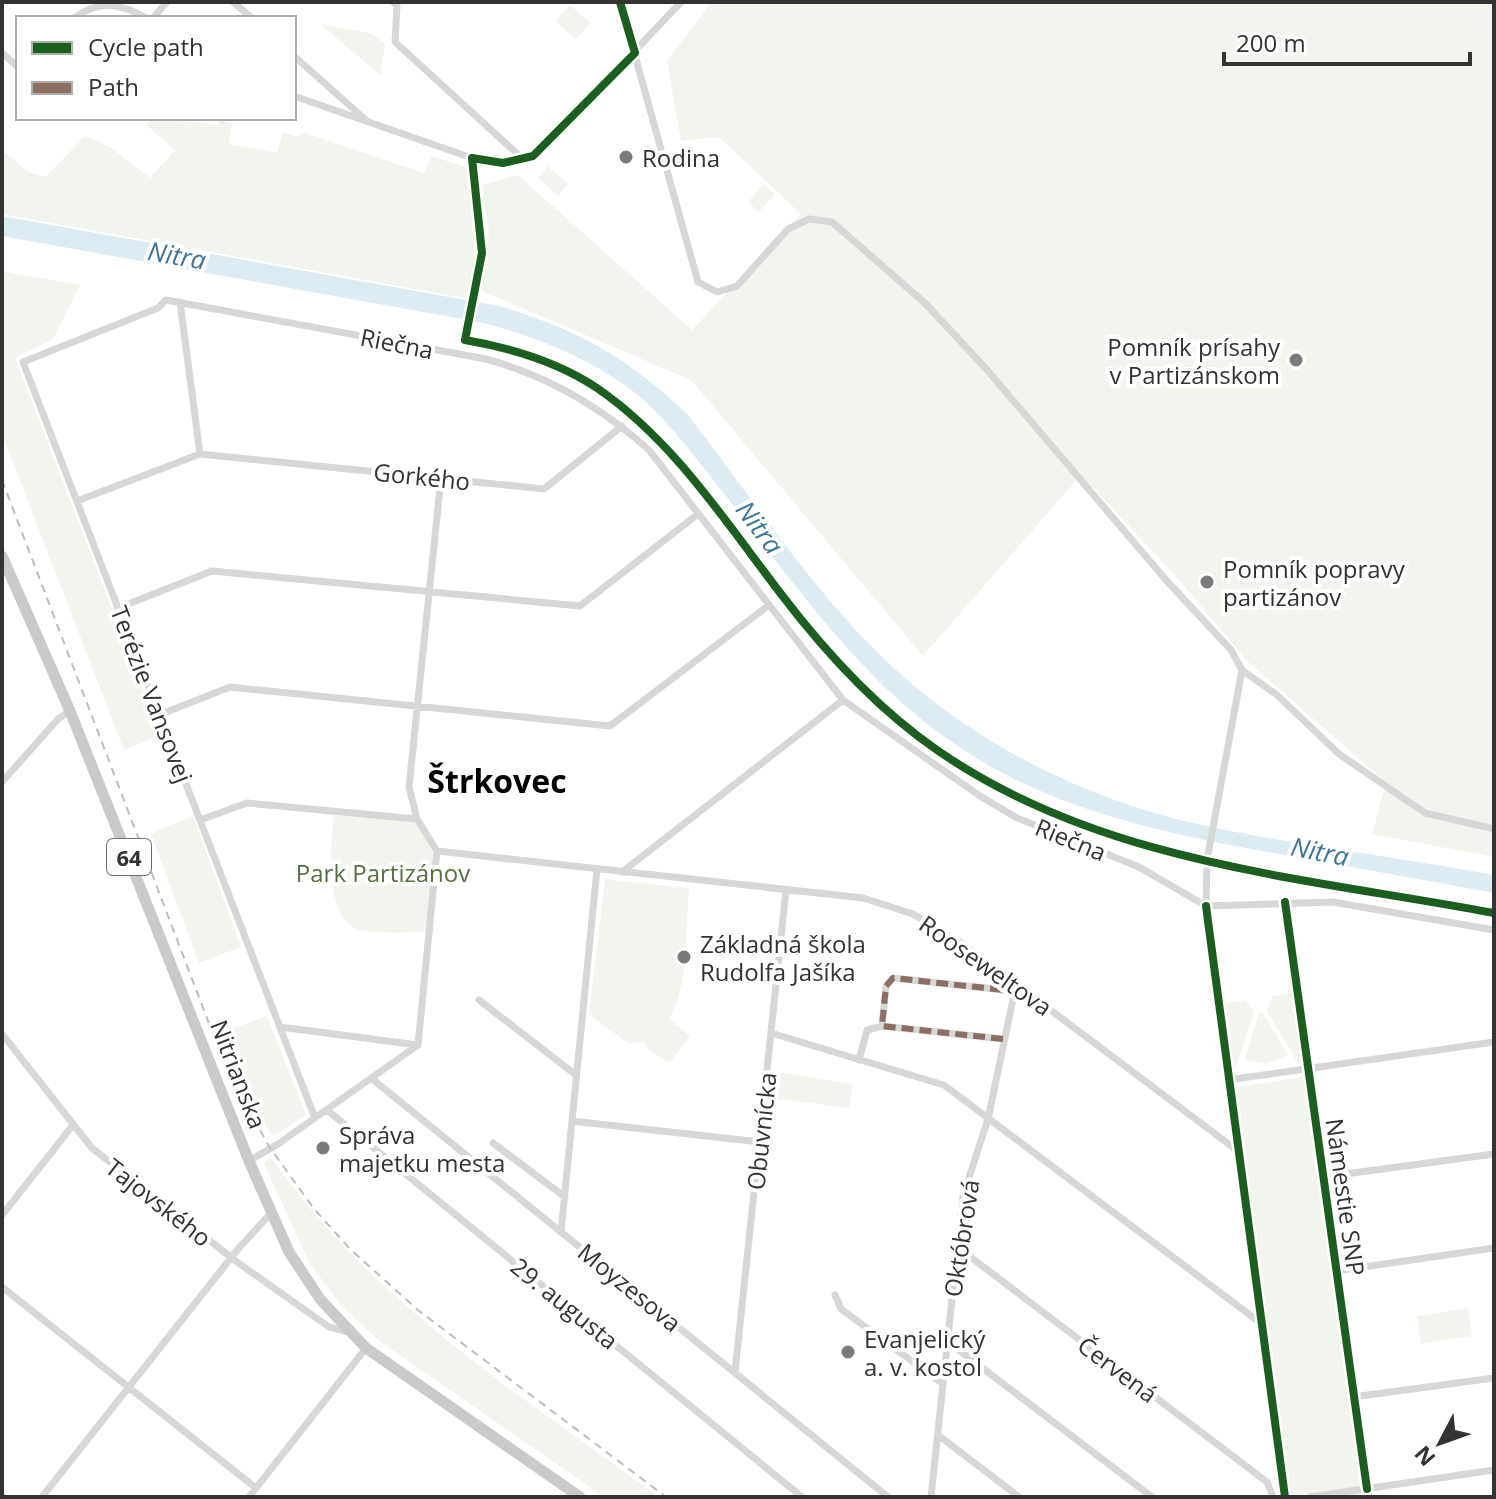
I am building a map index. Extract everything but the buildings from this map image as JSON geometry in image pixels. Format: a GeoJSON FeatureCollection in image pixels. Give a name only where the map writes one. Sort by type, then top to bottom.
{"type":"FeatureCollection","features":[{"type":"Feature","properties":{"kind":"main road","name":"Nitrianska"},"geometry":{"type":"LineString","coordinates":[[2,556],[70,711],[270,1214],[289,1252],[320,1299],[366,1348],[580,1497]]}},
{"type":"Feature","properties":{"kind":"street"},"geometry":{"type":"LineString","coordinates":[[233,2],[250,16]]}},
{"type":"Feature","properties":{"kind":"street"},"geometry":{"type":"LineString","coordinates":[[242,9],[249,2]]}},
{"type":"Feature","properties":{"kind":"street"},"geometry":{"type":"LineString","coordinates":[[393,2],[397,6],[395,42],[524,160]]}},
{"type":"Feature","properties":{"kind":"street"},"geometry":{"type":"LineString","coordinates":[[620,2],[698,282],[717,292],[737,286],[788,229],[809,219],[832,222],[926,304],[988,371],[1166,580],[1231,650],[1242,670],[1277,695],[1339,754],[1425,813],[1494,829]]}},
{"type":"Feature","properties":{"kind":"street"},"geometry":{"type":"LineString","coordinates":[[296,97],[472,158],[503,163],[524,160],[543,148],[681,2]]}},
{"type":"Feature","properties":{"kind":"street"},"geometry":{"type":"LineString","coordinates":[[78,16],[105,4],[123,7],[142,16]]}},
{"type":"Feature","properties":{"kind":"street"},"geometry":{"type":"LineString","coordinates":[[630,36],[647,39]]}},
{"type":"Feature","properties":{"kind":"street"},"geometry":{"type":"LineString","coordinates":[[296,58],[369,124]]}},
{"type":"Feature","properties":{"kind":"street","name":"Riečna"},"geometry":{"type":"LineString","coordinates":[[23,362],[158,308],[166,300],[507,365],[566,389],[622,426],[649,450],[843,700],[980,796],[1017,818],[1139,867],[1206,906]]}},
{"type":"Feature","properties":{"kind":"street"},"geometry":{"type":"LineString","coordinates":[[180,302],[200,454]]}},
{"type":"Feature","properties":{"kind":"street","name":"Terézie Vansovej"},"geometry":{"type":"LineString","coordinates":[[23,362],[315,1118]]}},
{"type":"Feature","properties":{"kind":"street","name":"Gorkého"},"geometry":{"type":"LineString","coordinates":[[77,501],[200,454],[544,489],[622,426]]}},
{"type":"Feature","properties":{"kind":"street"},"geometry":{"type":"LineString","coordinates":[[249,1161],[418,1045],[437,851],[417,819],[409,787],[441,478]]}},
{"type":"Feature","properties":{"kind":"street"},"geometry":{"type":"LineString","coordinates":[[118,608],[212,571],[580,606],[698,514]]}},
{"type":"Feature","properties":{"kind":"street"},"geometry":{"type":"LineString","coordinates":[[159,715],[230,687],[610,726],[769,605]]}},
{"type":"Feature","properties":{"kind":"street"},"geometry":{"type":"LineString","coordinates":[[1242,670],[1207,861],[1206,906],[1285,1497]]}},
{"type":"Feature","properties":{"kind":"street"},"geometry":{"type":"LineString","coordinates":[[622,872],[843,700]]}},
{"type":"Feature","properties":{"kind":"street"},"geometry":{"type":"LineString","coordinates":[[2,782],[58,719],[70,711]]}},
{"type":"Feature","properties":{"kind":"street"},"geometry":{"type":"LineString","coordinates":[[200,820],[247,803],[417,819]]}},
{"type":"Feature","properties":{"kind":"street","name":"Rooseweltova"},"geometry":{"type":"LineString","coordinates":[[437,851],[863,898],[913,914],[960,942],[1014,988],[1238,1151]]}},
{"type":"Feature","properties":{"kind":"street"},"geometry":{"type":"LineString","coordinates":[[561,1232],[597,869]]}},
{"type":"Feature","properties":{"kind":"street","name":"Obuvnícka"},"geometry":{"type":"LineString","coordinates":[[735,1372],[786,890]]}},
{"type":"Feature","properties":{"kind":"street","name":"Námestie SNP"},"geometry":{"type":"LineString","coordinates":[[1285,902],[1368,1493]]}},
{"type":"Feature","properties":{"kind":"street"},"geometry":{"type":"LineString","coordinates":[[1206,906],[1333,902],[1494,930]]}},
{"type":"Feature","properties":{"kind":"street"},"geometry":{"type":"LineString","coordinates":[[882,1026],[886,986],[893,978],[1014,988]]}},
{"type":"Feature","properties":{"kind":"street","name":"Októbrová"},"geometry":{"type":"LineString","coordinates":[[931,1497],[963,1196],[988,1119],[1014,988]]}},
{"type":"Feature","properties":{"kind":"street"},"geometry":{"type":"LineString","coordinates":[[479,1000],[576,1075]]}},
{"type":"Feature","properties":{"kind":"street"},"geometry":{"type":"LineString","coordinates":[[859,1060],[867,1030],[882,1026],[1003,1039]]}},
{"type":"Feature","properties":{"kind":"street"},"geometry":{"type":"LineString","coordinates":[[280,1027],[418,1045]]}},
{"type":"Feature","properties":{"kind":"street"},"geometry":{"type":"LineString","coordinates":[[771,1033],[944,1085],[1262,1324]]}},
{"type":"Feature","properties":{"kind":"street","name":"Tajovského"},"geometry":{"type":"LineString","coordinates":[[2,1034],[92,1148],[231,1258],[329,1327],[349,1332]]}},
{"type":"Feature","properties":{"kind":"street"},"geometry":{"type":"LineString","coordinates":[[1228,1080],[1494,1042]]}},
{"type":"Feature","properties":{"kind":"street","name":"Moyzesova"},"geometry":{"type":"LineString","coordinates":[[371,1078],[888,1497]]}},
{"type":"Feature","properties":{"kind":"street","name":"29. augusta"},"geometry":{"type":"LineString","coordinates":[[327,1110],[802,1497]]}},
{"type":"Feature","properties":{"kind":"street"},"geometry":{"type":"LineString","coordinates":[[572,1121],[760,1142]]}},
{"type":"Feature","properties":{"kind":"street"},"geometry":{"type":"LineString","coordinates":[[2,1215],[73,1125]]}},
{"type":"Feature","properties":{"kind":"street"},"geometry":{"type":"LineString","coordinates":[[493,1143],[565,1197]]}},
{"type":"Feature","properties":{"kind":"street"},"geometry":{"type":"LineString","coordinates":[[1323,1177],[1494,1154]]}},
{"type":"Feature","properties":{"kind":"street"},"geometry":{"type":"LineString","coordinates":[[42,1497],[231,1258],[270,1214]]}},
{"type":"Feature","properties":{"kind":"street","name":"Červená"},"geometry":{"type":"LineString","coordinates":[[956,1246],[1267,1482],[1273,1497]]}},
{"type":"Feature","properties":{"kind":"street"},"geometry":{"type":"LineString","coordinates":[[1336,1271],[1494,1248]]}},
{"type":"Feature","properties":{"kind":"street"},"geometry":{"type":"LineString","coordinates":[[2,1287],[256,1488]]}},
{"type":"Feature","properties":{"kind":"street"},"geometry":{"type":"LineString","coordinates":[[835,1295],[841,1309],[943,1384]]}},
{"type":"Feature","properties":{"kind":"street"},"geometry":{"type":"LineString","coordinates":[[947,1341],[1152,1497]]}},
{"type":"Feature","properties":{"kind":"street"},"geometry":{"type":"LineString","coordinates":[[249,1497],[366,1348]]}},
{"type":"Feature","properties":{"kind":"street"},"geometry":{"type":"LineString","coordinates":[[1353,1397],[1494,1378]]}},
{"type":"Feature","properties":{"kind":"street"},"geometry":{"type":"LineString","coordinates":[[938,1435],[1019,1497]]}},
{"type":"Feature","properties":{"kind":"street"},"geometry":{"type":"LineString","coordinates":[[1310,1497],[1368,1493],[1494,1470]]}},
{"type":"Feature","properties":{"kind":"green space"},"geometry":{"type":"Polygon","coordinates":[[[712,2],[1494,2],[1494,827],[1426,810],[1387,783],[1247,661],[1173,573],[1081,475],[923,656],[691,380],[480,290],[489,232],[482,185],[518,175],[692,330],[801,214],[719,137],[681,141],[667,60],[712,2]]]}},
{"type":"Feature","properties":{"kind":"green space"},"geometry":{"type":"Polygon","coordinates":[[[570,5],[591,23],[576,39],[555,21],[570,5]]]}},
{"type":"Feature","properties":{"kind":"green space"},"geometry":{"type":"Polygon","coordinates":[[[320,24],[370,33],[385,44],[380,75],[320,24]]]}},
{"type":"Feature","properties":{"kind":"green space"},"geometry":{"type":"Polygon","coordinates":[[[150,120],[171,120],[218,125],[220,120],[232,124],[229,144],[277,153],[283,133],[298,137],[305,133],[424,173],[431,156],[466,167],[476,233],[469,299],[2,214],[2,151],[29,172],[45,177],[85,136],[110,147],[150,178],[175,150],[146,125],[150,120]]]}},
{"type":"Feature","properties":{"kind":"green space"},"geometry":{"type":"Polygon","coordinates":[[[548,166],[568,184],[558,196],[538,178],[548,166]]]}},
{"type":"Feature","properties":{"kind":"green space"},"geometry":{"type":"Polygon","coordinates":[[[763,184],[775,194],[759,212],[748,202],[763,184]]]}},
{"type":"Feature","properties":{"kind":"green space"},"geometry":{"type":"Polygon","coordinates":[[[2,271],[80,285],[53,339],[15,358],[161,735],[124,750],[2,434],[2,271]]]}},
{"type":"Feature","properties":{"kind":"green space"},"geometry":{"type":"Polygon","coordinates":[[[1385,787],[1420,815],[1494,833],[1494,857],[1372,834],[1385,787]]]}},
{"type":"Feature","properties":{"kind":"green space","name":"Park Partizánov"},"geometry":{"type":"Polygon","coordinates":[[[334,812],[417,819],[437,851],[429,932],[370,932],[355,928],[345,920],[338,908],[332,875],[334,812]]]}},
{"type":"Feature","properties":{"kind":"green space"},"geometry":{"type":"Polygon","coordinates":[[[193,816],[241,947],[199,963],[151,834],[193,816]]]}},
{"type":"Feature","properties":{"kind":"green space"},"geometry":{"type":"Polygon","coordinates":[[[605,879],[689,888],[684,973],[669,1019],[690,1036],[669,1063],[647,1048],[644,1041],[629,1044],[589,1014],[605,879]]]}},
{"type":"Feature","properties":{"kind":"green space"},"geometry":{"type":"Polygon","coordinates":[[[1293,993],[1301,1063],[1298,1063],[1267,1011],[1272,996],[1293,993]]]}},
{"type":"Feature","properties":{"kind":"green space"},"geometry":{"type":"Polygon","coordinates":[[[1246,1000],[1254,1012],[1234,1072],[1225,1003],[1246,1000]]]}},
{"type":"Feature","properties":{"kind":"green space"},"geometry":{"type":"Polygon","coordinates":[[[1259,1013],[1263,1013],[1288,1055],[1267,1064],[1245,1060],[1259,1013]]]}},
{"type":"Feature","properties":{"kind":"green space"},"geometry":{"type":"Polygon","coordinates":[[[267,1016],[306,1115],[273,1136],[257,1114],[223,1032],[267,1016]]]}},
{"type":"Feature","properties":{"kind":"green space"},"geometry":{"type":"Polygon","coordinates":[[[764,1070],[852,1084],[850,1108],[760,1097],[764,1070]]]}},
{"type":"Feature","properties":{"kind":"green space"},"geometry":{"type":"Polygon","coordinates":[[[1304,1077],[1361,1497],[1290,1497],[1235,1087],[1304,1077]]]}},
{"type":"Feature","properties":{"kind":"green space"},"geometry":{"type":"Polygon","coordinates":[[[270,1156],[310,1209],[400,1301],[500,1382],[659,1497],[604,1497],[378,1340],[340,1304],[310,1264],[264,1164],[270,1156]]]}},
{"type":"Feature","properties":{"kind":"green space"},"geometry":{"type":"Polygon","coordinates":[[[1468,1308],[1472,1336],[1421,1344],[1417,1316],[1468,1308]]]}},
{"type":"Feature","properties":{"kind":"water","name":"Nitra"},"geometry":{"type":"Polygon","coordinates":[[[2,216],[499,306],[578,336],[645,377],[688,415],[793,556],[850,624],[912,684],[977,732],[1048,772],[1124,803],[1202,825],[1494,875],[1494,893],[1240,847],[1154,828],[1070,803],[990,766],[918,717],[858,659],[803,596],[691,452],[652,408],[623,384],[572,354],[536,339],[479,322],[2,236],[2,216]]]}},
{"type":"Feature","properties":{"kind":"railway"},"geometry":{"type":"LineString","coordinates":[[2,480],[213,1034],[240,1094],[270,1148],[315,1210],[350,1249],[418,1310],[666,1497]]}},
{"type":"Feature","properties":{"kind":"marked path"},"geometry":{"type":"LineString","coordinates":[[1003,1039],[882,1026],[886,986],[893,978],[1013,991]]}},
{"type":"Feature","properties":{"kind":"cycle path"},"geometry":{"type":"LineString","coordinates":[[620,2],[635,53],[533,156],[503,163],[472,158],[482,253],[465,340],[550,363],[597,388],[625,409],[697,484],[798,616],[853,678],[915,734],[1000,788],[1066,818],[1135,842],[1205,861],[1494,913]]}},
{"type":"Feature","properties":{"kind":"cycle path"},"geometry":{"type":"LineString","coordinates":[[1285,902],[1367,1489]]}},
{"type":"Feature","properties":{"kind":"cycle path"},"geometry":{"type":"LineString","coordinates":[[1206,906],[1285,1497]]}},
{"type":"Feature","properties":{"kind":"place","name":"Rodina"},"geometry":{"type":"Point","coordinates":[626,157]}},
{"type":"Feature","properties":{"kind":"place","name":"Pomník prísahy v Partizánskom"},"geometry":{"type":"Point","coordinates":[1296,360]}},
{"type":"Feature","properties":{"kind":"place","name":"Pomník popravy partizánov"},"geometry":{"type":"Point","coordinates":[1207,582]}},
{"type":"Feature","properties":{"kind":"place","name":"Základná škola Rudolfa Jašíka"},"geometry":{"type":"Point","coordinates":[684,957]}},
{"type":"Feature","properties":{"kind":"place","name":"Správa majetku mesta"},"geometry":{"type":"Point","coordinates":[323,1148]}},
{"type":"Feature","properties":{"kind":"place","name":"Evanjelický a. v. kostol"},"geometry":{"type":"Point","coordinates":[848,1352]}},
{"type":"Feature","properties":{"kind":"district","name":"Štrkovec"},"geometry":{"type":"Point","coordinates":[497,780]}}]}
